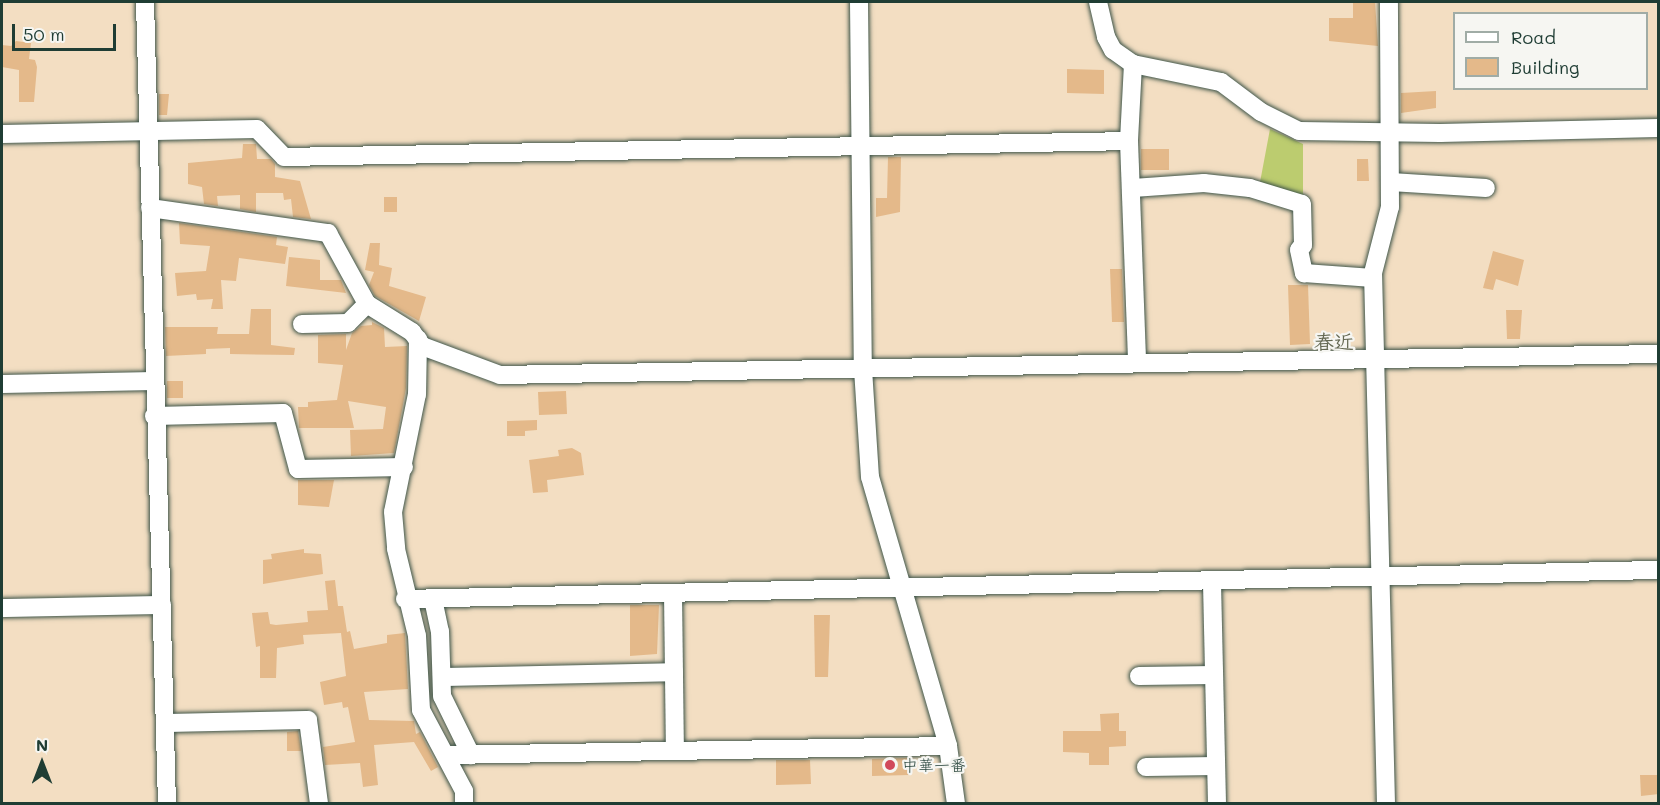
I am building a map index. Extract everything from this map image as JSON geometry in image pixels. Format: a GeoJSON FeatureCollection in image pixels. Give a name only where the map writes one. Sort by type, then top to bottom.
{"type":"FeatureCollection","features":[{"type":"Feature","properties":{"kind":"street"},"geometry":{"type":"LineString","coordinates":[[145,2],[154,416],[167,804]]}},
{"type":"Feature","properties":{"kind":"street"},"geometry":{"type":"LineString","coordinates":[[859,2],[863,369],[870,477],[948,746],[956,804]]}},
{"type":"Feature","properties":{"kind":"street"},"geometry":{"type":"LineString","coordinates":[[1098,2],[1106,37],[1113,50],[1132,64],[1221,82],[1260,112],[1299,131],[1392,133],[1659,128]]}},
{"type":"Feature","properties":{"kind":"street"},"geometry":{"type":"LineString","coordinates":[[1386,804],[1379,579],[1377,358],[1373,278],[1375,255],[1390,207],[1392,133],[1389,2]]}},
{"type":"Feature","properties":{"kind":"street"},"geometry":{"type":"LineString","coordinates":[[1132,64],[1129,141],[1133,188],[1137,363]]}},
{"type":"Feature","properties":{"kind":"street"},"geometry":{"type":"LineString","coordinates":[[2,134],[257,129],[284,157],[1129,141]]}},
{"type":"Feature","properties":{"kind":"street"},"geometry":{"type":"LineString","coordinates":[[1391,182],[1486,188]]}},
{"type":"Feature","properties":{"kind":"street"},"geometry":{"type":"LineString","coordinates":[[1133,188],[1204,183],[1250,188],[1302,204],[1303,245],[1299,250],[1304,273],[1373,278]]}},
{"type":"Feature","properties":{"kind":"street"},"geometry":{"type":"LineString","coordinates":[[150,208],[328,233],[367,304],[418,339],[422,346],[500,375],[1659,354]]}},
{"type":"Feature","properties":{"kind":"street"},"geometry":{"type":"LineString","coordinates":[[302,324],[348,323],[367,304]]}},
{"type":"Feature","properties":{"kind":"street"},"geometry":{"type":"LineString","coordinates":[[418,339],[417,394],[404,467],[393,512],[405,599],[417,636],[421,710],[447,755],[464,791],[464,804]]}},
{"type":"Feature","properties":{"kind":"street"},"geometry":{"type":"LineString","coordinates":[[2,384],[154,381]]}},
{"type":"Feature","properties":{"kind":"street"},"geometry":{"type":"LineString","coordinates":[[154,416],[283,413],[298,469],[404,467]]}},
{"type":"Feature","properties":{"kind":"street"},"geometry":{"type":"LineString","coordinates":[[405,599],[1212,583],[1659,570]]}},
{"type":"Feature","properties":{"kind":"street"},"geometry":{"type":"LineString","coordinates":[[1212,583],[1217,804]]}},
{"type":"Feature","properties":{"kind":"street"},"geometry":{"type":"LineString","coordinates":[[673,593],[675,751]]}},
{"type":"Feature","properties":{"kind":"street"},"geometry":{"type":"LineString","coordinates":[[433,599],[440,631],[442,677],[448,712],[471,755]]}},
{"type":"Feature","properties":{"kind":"street"},"geometry":{"type":"LineString","coordinates":[[2,608],[162,605]]}},
{"type":"Feature","properties":{"kind":"street"},"geometry":{"type":"LineString","coordinates":[[442,677],[674,672]]}},
{"type":"Feature","properties":{"kind":"street"},"geometry":{"type":"LineString","coordinates":[[1139,676],[1214,675]]}},
{"type":"Feature","properties":{"kind":"street"},"geometry":{"type":"LineString","coordinates":[[165,723],[308,720],[319,804]]}},
{"type":"Feature","properties":{"kind":"street"},"geometry":{"type":"LineString","coordinates":[[447,755],[948,746]]}},
{"type":"Feature","properties":{"kind":"street"},"geometry":{"type":"LineString","coordinates":[[1146,766],[1216,766]]}},
{"type":"Feature","properties":{"kind":"green space"},"geometry":{"type":"Polygon","coordinates":[[[1270,129],[1303,144],[1303,201],[1258,193],[1270,129]]]}},
{"type":"Feature","properties":{"kind":"building"},"geometry":{"type":"Polygon","coordinates":[[[1353,2],[1375,2],[1378,46],[1329,41],[1329,18],[1353,18],[1353,2]]]}},
{"type":"Feature","properties":{"kind":"building"},"geometry":{"type":"Polygon","coordinates":[[[16,41],[31,43],[29,59],[35,60],[37,67],[34,102],[19,102],[19,70],[2,67],[2,45],[11,46],[16,41]]]}},
{"type":"Feature","properties":{"kind":"building"},"geometry":{"type":"Polygon","coordinates":[[[1067,69],[1104,70],[1104,94],[1067,93],[1067,69]]]}},
{"type":"Feature","properties":{"kind":"building"},"geometry":{"type":"Polygon","coordinates":[[[1436,91],[1436,108],[1401,113],[1401,93],[1436,91]]]}},
{"type":"Feature","properties":{"kind":"building"},"geometry":{"type":"Polygon","coordinates":[[[159,94],[169,94],[167,115],[159,115],[159,94]]]}},
{"type":"Feature","properties":{"kind":"building"},"geometry":{"type":"Polygon","coordinates":[[[243,144],[256,144],[257,159],[271,159],[275,164],[275,177],[300,181],[311,219],[293,217],[291,199],[284,200],[283,193],[256,193],[256,212],[240,209],[240,195],[217,196],[218,206],[204,204],[202,187],[188,184],[188,163],[242,158],[243,144]]]}},
{"type":"Feature","properties":{"kind":"building"},"geometry":{"type":"Polygon","coordinates":[[[1141,149],[1169,149],[1169,170],[1141,170],[1141,149]]]}},
{"type":"Feature","properties":{"kind":"building"},"geometry":{"type":"Polygon","coordinates":[[[888,157],[901,157],[900,212],[876,217],[876,198],[887,198],[888,157]]]}},
{"type":"Feature","properties":{"kind":"building"},"geometry":{"type":"Polygon","coordinates":[[[1357,159],[1368,159],[1369,181],[1357,181],[1357,159]]]}},
{"type":"Feature","properties":{"kind":"building"},"geometry":{"type":"Polygon","coordinates":[[[384,197],[397,197],[397,212],[384,212],[384,197]]]}},
{"type":"Feature","properties":{"kind":"building"},"geometry":{"type":"Polygon","coordinates":[[[179,223],[277,237],[276,245],[288,247],[285,264],[239,258],[236,281],[221,280],[223,309],[211,309],[213,299],[197,300],[196,294],[177,296],[175,273],[206,271],[210,246],[180,244],[179,223]]]}},
{"type":"Feature","properties":{"kind":"building"},"geometry":{"type":"Polygon","coordinates":[[[370,243],[380,243],[379,265],[392,268],[389,286],[426,297],[419,321],[375,296],[369,285],[374,272],[365,270],[370,243]]]}},
{"type":"Feature","properties":{"kind":"building"},"geometry":{"type":"Polygon","coordinates":[[[1493,251],[1524,260],[1518,286],[1496,279],[1493,290],[1483,288],[1493,251]]]}},
{"type":"Feature","properties":{"kind":"building"},"geometry":{"type":"Polygon","coordinates":[[[289,257],[320,260],[320,280],[341,280],[346,293],[286,286],[289,257]]]}},
{"type":"Feature","properties":{"kind":"building"},"geometry":{"type":"Polygon","coordinates":[[[1110,269],[1122,269],[1124,322],[1112,322],[1110,269]]]}},
{"type":"Feature","properties":{"kind":"building"},"geometry":{"type":"Polygon","coordinates":[[[1288,285],[1308,285],[1310,344],[1290,345],[1288,285]]]}},
{"type":"Feature","properties":{"kind":"building"},"geometry":{"type":"Polygon","coordinates":[[[251,309],[271,309],[271,345],[295,348],[294,355],[230,354],[230,348],[206,349],[206,354],[166,356],[165,327],[218,327],[217,334],[249,334],[251,309]]]}},
{"type":"Feature","properties":{"kind":"building"},"geometry":{"type":"Polygon","coordinates":[[[1506,310],[1522,310],[1520,339],[1507,339],[1506,310]]]}},
{"type":"Feature","properties":{"kind":"building"},"geometry":{"type":"Polygon","coordinates":[[[372,322],[384,328],[385,347],[407,346],[406,388],[394,453],[351,456],[350,430],[383,429],[386,407],[348,401],[354,428],[299,428],[298,407],[308,407],[308,402],[337,400],[343,365],[318,363],[318,335],[346,334],[346,350],[352,333],[361,326],[372,325],[372,322]]]}},
{"type":"Feature","properties":{"kind":"building"},"geometry":{"type":"Polygon","coordinates":[[[167,381],[183,381],[183,398],[167,398],[167,381]]]}},
{"type":"Feature","properties":{"kind":"building"},"geometry":{"type":"Polygon","coordinates":[[[566,391],[567,414],[539,415],[538,392],[566,391]]]}},
{"type":"Feature","properties":{"kind":"building"},"geometry":{"type":"Polygon","coordinates":[[[537,420],[537,430],[525,431],[525,436],[507,436],[507,421],[537,420]]]}},
{"type":"Feature","properties":{"kind":"building"},"geometry":{"type":"Polygon","coordinates":[[[572,448],[581,453],[584,475],[547,480],[548,492],[533,493],[529,460],[559,456],[558,450],[572,448]]]}},
{"type":"Feature","properties":{"kind":"building"},"geometry":{"type":"Polygon","coordinates":[[[298,480],[334,480],[329,507],[298,505],[298,480]]]}},
{"type":"Feature","properties":{"kind":"building"},"geometry":{"type":"Polygon","coordinates":[[[304,549],[304,553],[321,554],[323,574],[263,584],[263,560],[272,559],[271,554],[304,549]]]}},
{"type":"Feature","properties":{"kind":"building"},"geometry":{"type":"Polygon","coordinates":[[[335,580],[338,606],[343,606],[347,632],[350,631],[354,649],[387,643],[387,635],[405,633],[408,689],[364,692],[369,720],[414,721],[416,734],[420,732],[438,767],[431,771],[414,742],[374,745],[378,785],[363,787],[360,763],[325,765],[323,747],[355,742],[348,707],[343,708],[342,702],[324,705],[320,682],[346,676],[341,633],[303,635],[304,644],[277,648],[276,678],[260,678],[260,646],[256,647],[252,613],[268,612],[270,624],[276,625],[308,622],[307,611],[328,610],[325,581],[335,580]]]}},
{"type":"Feature","properties":{"kind":"building"},"geometry":{"type":"Polygon","coordinates":[[[630,605],[659,605],[657,654],[630,656],[630,605]]]}},
{"type":"Feature","properties":{"kind":"building"},"geometry":{"type":"Polygon","coordinates":[[[814,615],[830,615],[828,677],[815,677],[814,615]]]}},
{"type":"Feature","properties":{"kind":"building"},"geometry":{"type":"Polygon","coordinates":[[[1119,713],[1119,731],[1126,731],[1126,746],[1109,747],[1109,765],[1089,765],[1089,753],[1063,752],[1063,731],[1101,731],[1100,714],[1119,713]]]}},
{"type":"Feature","properties":{"kind":"building"},"geometry":{"type":"Polygon","coordinates":[[[298,731],[301,751],[287,751],[287,732],[298,731]]]}},
{"type":"Feature","properties":{"kind":"building","name":"中華一番"},"geometry":{"type":"Polygon","coordinates":[[[909,758],[909,775],[872,776],[872,759],[909,758]]]}},
{"type":"Feature","properties":{"kind":"building"},"geometry":{"type":"Polygon","coordinates":[[[776,760],[810,760],[811,784],[776,785],[776,760]]]}},
{"type":"Feature","properties":{"kind":"building"},"geometry":{"type":"Polygon","coordinates":[[[1640,775],[1659,775],[1659,794],[1641,796],[1640,775]]]}},
{"type":"Feature","properties":{"kind":"place","name":"中華一番"},"geometry":{"type":"Point","coordinates":[890,765]}},
{"type":"Feature","properties":{"kind":"district","name":"春近"},"geometry":{"type":"Point","coordinates":[1334,341]}}]}
